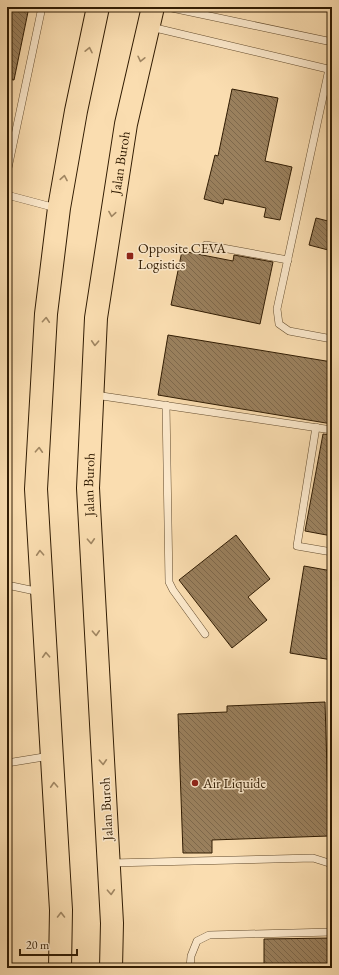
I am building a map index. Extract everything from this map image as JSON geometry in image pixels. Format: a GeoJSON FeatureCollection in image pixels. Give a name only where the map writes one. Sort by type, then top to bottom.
{"type":"FeatureCollection","features":[{"type":"Feature","properties":{"kind":"main road"},"geometry":{"type":"LineString","coordinates":[[60,968],[61,910],[36,489],[46,314],[59,208],[76,111],[98,7]]}},
{"type":"Feature","properties":{"kind":"main road","name":"Jalan Buroh"},"geometry":{"type":"LineString","coordinates":[[111,968],[112,923],[88,488],[96,318],[126,124],[150,17]]}},
{"type":"Feature","properties":{"kind":"lane"},"geometry":{"type":"LineString","coordinates":[[7,173],[42,7]]}},
{"type":"Feature","properties":{"kind":"lane"},"geometry":{"type":"LineString","coordinates":[[167,7],[332,42]]}},
{"type":"Feature","properties":{"kind":"lane"},"geometry":{"type":"LineString","coordinates":[[150,17],[330,70],[277,309],[279,324],[288,331],[332,340]]}},
{"type":"Feature","properties":{"kind":"lane"},"geometry":{"type":"LineString","coordinates":[[7,195],[59,208]]}},
{"type":"Feature","properties":{"kind":"lane"},"geometry":{"type":"LineString","coordinates":[[206,245],[288,260]]}},
{"type":"Feature","properties":{"kind":"lane"},"geometry":{"type":"LineString","coordinates":[[92,394],[332,430]]}},
{"type":"Feature","properties":{"kind":"lane"},"geometry":{"type":"LineString","coordinates":[[166,405],[169,582],[173,590],[205,634]]}},
{"type":"Feature","properties":{"kind":"lane"},"geometry":{"type":"LineString","coordinates":[[316,427],[297,546],[332,552]]}},
{"type":"Feature","properties":{"kind":"lane"},"geometry":{"type":"LineString","coordinates":[[7,585],[42,592]]}},
{"type":"Feature","properties":{"kind":"lane"},"geometry":{"type":"LineString","coordinates":[[7,763],[52,756]]}},
{"type":"Feature","properties":{"kind":"lane"},"geometry":{"type":"LineString","coordinates":[[109,863],[313,858],[332,864]]}},
{"type":"Feature","properties":{"kind":"lane"},"geometry":{"type":"LineString","coordinates":[[190,968],[190,956],[196,941],[209,935],[332,932]]}},
{"type":"Feature","properties":{"kind":"building"},"geometry":{"type":"Polygon","coordinates":[[[7,7],[29,7],[14,80],[7,79],[7,7]]]}},
{"type":"Feature","properties":{"kind":"building"},"geometry":{"type":"Polygon","coordinates":[[[232,89],[278,98],[265,161],[292,167],[280,220],[264,217],[266,208],[224,199],[223,204],[204,199],[215,155],[218,156],[232,89]]]}},
{"type":"Feature","properties":{"kind":"building"},"geometry":{"type":"Polygon","coordinates":[[[316,218],[332,222],[332,251],[309,245],[316,218]]]}},
{"type":"Feature","properties":{"kind":"building"},"geometry":{"type":"Polygon","coordinates":[[[182,251],[233,261],[234,255],[273,262],[260,324],[171,305],[182,251]]]}},
{"type":"Feature","properties":{"kind":"building"},"geometry":{"type":"Polygon","coordinates":[[[168,335],[332,362],[332,424],[158,395],[168,335]]]}},
{"type":"Feature","properties":{"kind":"building"},"geometry":{"type":"Polygon","coordinates":[[[323,434],[332,435],[332,536],[305,531],[323,434]]]}},
{"type":"Feature","properties":{"kind":"building"},"geometry":{"type":"Polygon","coordinates":[[[236,535],[270,579],[248,597],[267,620],[232,648],[179,580],[236,535]]]}},
{"type":"Feature","properties":{"kind":"building"},"geometry":{"type":"Polygon","coordinates":[[[304,566],[332,571],[332,660],[290,653],[304,566]]]}},
{"type":"Feature","properties":{"kind":"building"},"geometry":{"type":"Polygon","coordinates":[[[325,702],[329,836],[212,840],[212,853],[183,853],[178,714],[227,712],[227,706],[325,702]]]}},
{"type":"Feature","properties":{"kind":"building"},"geometry":{"type":"Polygon","coordinates":[[[332,938],[332,968],[264,968],[264,939],[332,938]]]}},
{"type":"Feature","properties":{"kind":"place","name":"Opposite CEVA Logistics"},"geometry":{"type":"Point","coordinates":[130,256]}},
{"type":"Feature","properties":{"kind":"place","name":"Air Liquide"},"geometry":{"type":"Point","coordinates":[195,783]}}]}
